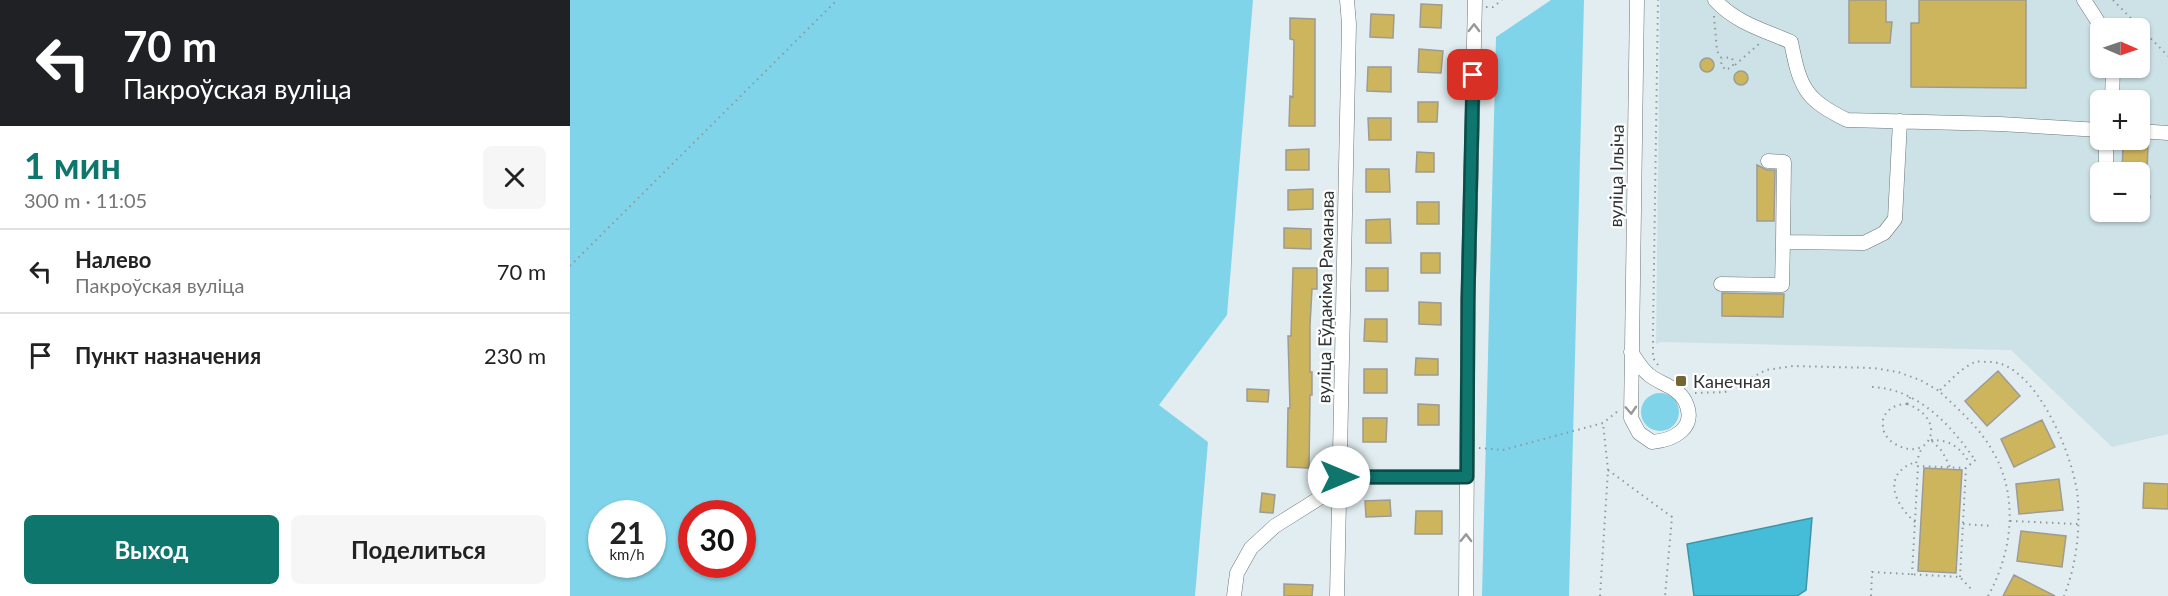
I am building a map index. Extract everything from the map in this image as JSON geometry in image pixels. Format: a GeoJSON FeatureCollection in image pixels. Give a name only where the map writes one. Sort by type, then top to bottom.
{"type":"FeatureCollection","features":[{"type":"Feature","properties":{"kind":"street","name":"вуліца Еўдакіма Раманава"},"geometry":{"type":"LineString","coordinates":[[1337,596],[1349,57],[1347,0]]}},
{"type":"Feature","properties":{"kind":"street","name":"вуліца Ільіча"},"geometry":{"type":"LineString","coordinates":[[1631,352],[1647,374],[1675,390],[1685,401],[1688,417],[1682,432],[1668,441],[1652,442],[1639,432],[1631,418],[1631,352],[1637,0]]}},
{"type":"Feature","properties":{"kind":"street"},"geometry":{"type":"LineString","coordinates":[[2084,0],[2096,18]]}},
{"type":"Feature","properties":{"kind":"street"},"geometry":{"type":"LineString","coordinates":[[1466,596],[1468,300],[1475,3]]}},
{"type":"Feature","properties":{"kind":"street"},"geometry":{"type":"LineString","coordinates":[[1714,5],[1748,25],[1791,42],[1798,76],[1810,97],[1827,110],[1846,120],[2090,130]]}},
{"type":"Feature","properties":{"kind":"street"},"geometry":{"type":"LineString","coordinates":[[1783,242],[1864,243],[1884,233],[1895,219],[1900,121]]}},
{"type":"Feature","properties":{"kind":"street"},"geometry":{"type":"LineString","coordinates":[[2150,132],[2168,133]]}},
{"type":"Feature","properties":{"kind":"street"},"geometry":{"type":"LineString","coordinates":[[1721,284],[1782,285],[1784,162],[1768,161]]}},
{"type":"Feature","properties":{"kind":"street"},"geometry":{"type":"LineString","coordinates":[[1233,596],[1237,573],[1251,548],[1275,526],[1326,494],[1339,477],[1467,477]]}},
{"type":"Feature","properties":{"kind":"path"},"geometry":{"type":"LineString","coordinates":[[570,266],[837,0]]}},
{"type":"Feature","properties":{"kind":"path"},"geometry":{"type":"LineString","coordinates":[[1475,3],[1493,7],[1502,0]]}},
{"type":"Feature","properties":{"kind":"path"},"geometry":{"type":"LineString","coordinates":[[1658,0],[1653,358],[1659,366]]}},
{"type":"Feature","properties":{"kind":"path"},"geometry":{"type":"LineString","coordinates":[[2113,0],[2168,56]]}},
{"type":"Feature","properties":{"kind":"path"},"geometry":{"type":"LineString","coordinates":[[1714,5],[1717,51],[1724,69],[1730,69],[1771,33]]}},
{"type":"Feature","properties":{"kind":"path"},"geometry":{"type":"LineString","coordinates":[[1722,59],[1725,56],[1732,58],[1733,66]]}},
{"type":"Feature","properties":{"kind":"path"},"geometry":{"type":"LineString","coordinates":[[1647,333],[1653,333]]}},
{"type":"Feature","properties":{"kind":"path"},"geometry":{"type":"LineString","coordinates":[[1939,392],[1957,374],[1976,362],[1996,362],[2011,368],[2040,399],[2058,433],[2074,474],[2078,499],[2076,552],[2064,596]]}},
{"type":"Feature","properties":{"kind":"path"},"geometry":{"type":"LineString","coordinates":[[1693,393],[1725,392],[1766,370],[1780,367],[1874,368],[1898,372],[1939,392],[1970,422],[1992,450],[2003,473],[2010,521],[2004,562],[1988,596]]}},
{"type":"Feature","properties":{"kind":"path"},"geometry":{"type":"LineString","coordinates":[[1872,387],[1911,395],[1934,413],[1963,442],[1976,459],[1966,468],[1960,577],[1972,591]]}},
{"type":"Feature","properties":{"kind":"path"},"geometry":{"type":"LineString","coordinates":[[1907,404],[1911,395]]}},
{"type":"Feature","properties":{"kind":"path"},"geometry":{"type":"LineString","coordinates":[[1467,447],[1503,450],[1603,423],[1631,404]]}},
{"type":"Feature","properties":{"kind":"path"},"geometry":{"type":"LineString","coordinates":[[1950,467],[1942,451],[1930,440],[1930,420],[1922,412],[1907,404],[1896,405],[1887,412],[1883,420],[1883,430],[1888,439],[1898,446],[1907,450],[1922,447],[1930,440],[1949,442],[1957,446],[1970,464]]}},
{"type":"Feature","properties":{"kind":"path"},"geometry":{"type":"LineString","coordinates":[[1600,596],[1608,470],[1603,423]]}},
{"type":"Feature","properties":{"kind":"path"},"geometry":{"type":"LineString","coordinates":[[1912,575],[1917,464],[1922,447]]}},
{"type":"Feature","properties":{"kind":"path"},"geometry":{"type":"LineString","coordinates":[[1988,452],[1992,450]]}},
{"type":"Feature","properties":{"kind":"path"},"geometry":{"type":"LineString","coordinates":[[1915,522],[1899,504],[1894,494],[1897,474],[1901,468],[1917,464],[1966,468]]}},
{"type":"Feature","properties":{"kind":"path"},"geometry":{"type":"LineString","coordinates":[[1608,470],[1672,518],[1665,596]]}},
{"type":"Feature","properties":{"kind":"path"},"geometry":{"type":"LineString","coordinates":[[2010,521],[2078,524]]}},
{"type":"Feature","properties":{"kind":"path"},"geometry":{"type":"LineString","coordinates":[[1963,524],[1993,526]]}},
{"type":"Feature","properties":{"kind":"path"},"geometry":{"type":"LineString","coordinates":[[1870,596],[1872,572],[1960,577]]}},
{"type":"Feature","properties":{"kind":"shaded area"},"geometry":{"type":"Polygon","coordinates":[[[570,0],[1253,0],[1227,315],[1159,405],[1208,442],[1195,596],[570,596],[570,0]]]}},
{"type":"Feature","properties":{"kind":"shaded area"},"geometry":{"type":"Polygon","coordinates":[[[1551,0],[1584,0],[1569,596],[1482,596],[1496,37],[1551,0]]]}},
{"type":"Feature","properties":{"kind":"shaded area"},"geometry":{"type":"Polygon","coordinates":[[[1660,0],[2168,0],[2168,434],[2112,447],[2011,350],[1662,342],[1656,344],[1660,0]]]}},
{"type":"Feature","properties":{"kind":"shaded area"},"geometry":{"type":"Polygon","coordinates":[[[1660,393],[1674,398],[1679,412],[1674,426],[1660,431],[1646,426],[1641,412],[1646,398],[1660,393]]]}},
{"type":"Feature","properties":{"kind":"shaded area"},"geometry":{"type":"Polygon","coordinates":[[[1812,518],[1806,590],[1797,596],[1694,596],[1687,544],[1812,518]]]}},
{"type":"Feature","properties":{"kind":"building"},"geometry":{"type":"Polygon","coordinates":[[[1849,0],[1886,0],[1886,22],[1892,22],[1890,43],[1849,43],[1849,0]]]}},
{"type":"Feature","properties":{"kind":"building"},"geometry":{"type":"Polygon","coordinates":[[[1919,0],[2026,0],[2026,88],[1911,87],[1911,23],[1919,23],[1919,0]]]}},
{"type":"Feature","properties":{"kind":"building"},"geometry":{"type":"Polygon","coordinates":[[[1421,4],[1442,5],[1441,28],[1420,27],[1421,4]]]}},
{"type":"Feature","properties":{"kind":"building"},"geometry":{"type":"Polygon","coordinates":[[[1371,14],[1394,15],[1393,38],[1370,37],[1371,14]]]}},
{"type":"Feature","properties":{"kind":"building"},"geometry":{"type":"Polygon","coordinates":[[[1290,18],[1315,19],[1315,126],[1289,126],[1290,96],[1293,97],[1294,40],[1290,39],[1290,18]]]}},
{"type":"Feature","properties":{"kind":"building"},"geometry":{"type":"Polygon","coordinates":[[[1419,49],[1443,51],[1441,73],[1418,72],[1419,49]]]}},
{"type":"Feature","properties":{"kind":"building"},"geometry":{"type":"Polygon","coordinates":[[[1704,58],[1710,58],[1714,65],[1710,72],[1704,72],[1700,68],[1700,62],[1704,58]]]}},
{"type":"Feature","properties":{"kind":"building"},"geometry":{"type":"Polygon","coordinates":[[[1368,67],[1391,67],[1391,92],[1367,91],[1368,67]]]}},
{"type":"Feature","properties":{"kind":"building"},"geometry":{"type":"Polygon","coordinates":[[[1738,71],[1744,71],[1748,78],[1744,85],[1738,85],[1734,81],[1734,75],[1738,71]]]}},
{"type":"Feature","properties":{"kind":"building"},"geometry":{"type":"Polygon","coordinates":[[[1418,102],[1438,102],[1437,122],[1418,122],[1418,102]]]}},
{"type":"Feature","properties":{"kind":"building"},"geometry":{"type":"Polygon","coordinates":[[[1368,118],[1391,118],[1391,140],[1369,140],[1368,118]]]}},
{"type":"Feature","properties":{"kind":"building"},"geometry":{"type":"Polygon","coordinates":[[[1309,149],[1309,170],[1286,170],[1286,150],[1309,149]]]}},
{"type":"Feature","properties":{"kind":"building"},"geometry":{"type":"Polygon","coordinates":[[[2123,150],[2148,150],[2147,162],[2122,162],[2123,150]]]}},
{"type":"Feature","properties":{"kind":"building"},"geometry":{"type":"Polygon","coordinates":[[[1417,152],[1434,153],[1434,172],[1416,172],[1417,152]]]}},
{"type":"Feature","properties":{"kind":"building"},"geometry":{"type":"Polygon","coordinates":[[[1757,165],[1767,170],[1775,170],[1774,221],[1757,221],[1757,165]]]}},
{"type":"Feature","properties":{"kind":"building"},"geometry":{"type":"Polygon","coordinates":[[[1366,169],[1389,169],[1390,192],[1366,192],[1366,169]]]}},
{"type":"Feature","properties":{"kind":"building"},"geometry":{"type":"Polygon","coordinates":[[[1313,189],[1313,209],[1288,210],[1288,190],[1313,189]]]}},
{"type":"Feature","properties":{"kind":"building"},"geometry":{"type":"Polygon","coordinates":[[[1417,202],[1439,202],[1439,224],[1417,224],[1417,202]]]}},
{"type":"Feature","properties":{"kind":"building"},"geometry":{"type":"Polygon","coordinates":[[[1390,219],[1391,243],[1366,243],[1366,220],[1390,219]]]}},
{"type":"Feature","properties":{"kind":"building"},"geometry":{"type":"Polygon","coordinates":[[[1284,228],[1311,229],[1311,249],[1284,248],[1284,228]]]}},
{"type":"Feature","properties":{"kind":"building"},"geometry":{"type":"Polygon","coordinates":[[[1421,253],[1440,253],[1440,273],[1421,273],[1421,253]]]}},
{"type":"Feature","properties":{"kind":"building"},"geometry":{"type":"Polygon","coordinates":[[[1293,268],[1317,268],[1317,289],[1312,289],[1310,325],[1312,395],[1310,395],[1309,468],[1287,467],[1288,408],[1290,408],[1288,336],[1291,336],[1293,268]]]}},
{"type":"Feature","properties":{"kind":"building"},"geometry":{"type":"Polygon","coordinates":[[[1366,268],[1388,268],[1388,291],[1366,291],[1366,268]]]}},
{"type":"Feature","properties":{"kind":"building"},"geometry":{"type":"Polygon","coordinates":[[[1722,293],[1784,294],[1783,317],[1722,316],[1722,293]]]}},
{"type":"Feature","properties":{"kind":"building"},"geometry":{"type":"Polygon","coordinates":[[[1419,302],[1441,303],[1441,325],[1419,324],[1419,302]]]}},
{"type":"Feature","properties":{"kind":"building"},"geometry":{"type":"Polygon","coordinates":[[[1365,319],[1387,319],[1387,342],[1364,341],[1365,319]]]}},
{"type":"Feature","properties":{"kind":"building"},"geometry":{"type":"Polygon","coordinates":[[[1416,358],[1438,359],[1438,375],[1415,375],[1416,358]]]}},
{"type":"Feature","properties":{"kind":"building"},"geometry":{"type":"Polygon","coordinates":[[[1364,369],[1387,369],[1387,393],[1364,393],[1364,369]]]}},
{"type":"Feature","properties":{"kind":"building"},"geometry":{"type":"Polygon","coordinates":[[[1998,371],[2020,396],[1987,426],[1965,401],[1998,371]]]}},
{"type":"Feature","properties":{"kind":"building"},"geometry":{"type":"Polygon","coordinates":[[[1247,389],[1269,390],[1268,402],[1247,401],[1247,389]]]}},
{"type":"Feature","properties":{"kind":"building"},"geometry":{"type":"Polygon","coordinates":[[[1418,404],[1439,405],[1439,425],[1418,425],[1418,404]]]}},
{"type":"Feature","properties":{"kind":"building"},"geometry":{"type":"Polygon","coordinates":[[[1363,418],[1387,418],[1386,442],[1363,442],[1363,418]]]}},
{"type":"Feature","properties":{"kind":"building"},"geometry":{"type":"Polygon","coordinates":[[[2042,420],[2055,447],[2014,467],[2001,439],[2042,420]]]}},
{"type":"Feature","properties":{"kind":"building"},"geometry":{"type":"Polygon","coordinates":[[[1924,468],[1962,470],[1956,573],[1918,571],[1924,468]]]}},
{"type":"Feature","properties":{"kind":"building"},"geometry":{"type":"Polygon","coordinates":[[[2059,479],[2063,510],[2019,514],[2016,484],[2059,479]]]}},
{"type":"Feature","properties":{"kind":"building"},"geometry":{"type":"Polygon","coordinates":[[[2144,483],[2168,484],[2168,509],[2143,508],[2144,483]]]}},
{"type":"Feature","properties":{"kind":"building"},"geometry":{"type":"Polygon","coordinates":[[[1262,493],[1275,495],[1273,513],[1260,512],[1262,493]]]}},
{"type":"Feature","properties":{"kind":"building"},"geometry":{"type":"Polygon","coordinates":[[[1390,500],[1391,516],[1366,517],[1365,501],[1390,500]]]}},
{"type":"Feature","properties":{"kind":"building"},"geometry":{"type":"Polygon","coordinates":[[[1416,511],[1442,511],[1442,534],[1415,534],[1416,511]]]}},
{"type":"Feature","properties":{"kind":"building"},"geometry":{"type":"Polygon","coordinates":[[[2021,531],[2066,536],[2062,567],[2017,561],[2021,531]]]}},
{"type":"Feature","properties":{"kind":"building"},"geometry":{"type":"Polygon","coordinates":[[[2014,575],[2055,596],[2003,596],[2014,575]]]}},
{"type":"Feature","properties":{"kind":"building"},"geometry":{"type":"Polygon","coordinates":[[[1284,584],[1313,585],[1312,596],[1284,596],[1284,584]]]}},
{"type":"Feature","properties":{"kind":"place","name":"Канечная"},"geometry":{"type":"Point","coordinates":[1681,381]}},
{"type":"Feature","properties":{"kind":"route"},"geometry":{"type":"LineString","coordinates":[[1339,477],[1467,477],[1473,75]]}}]}
